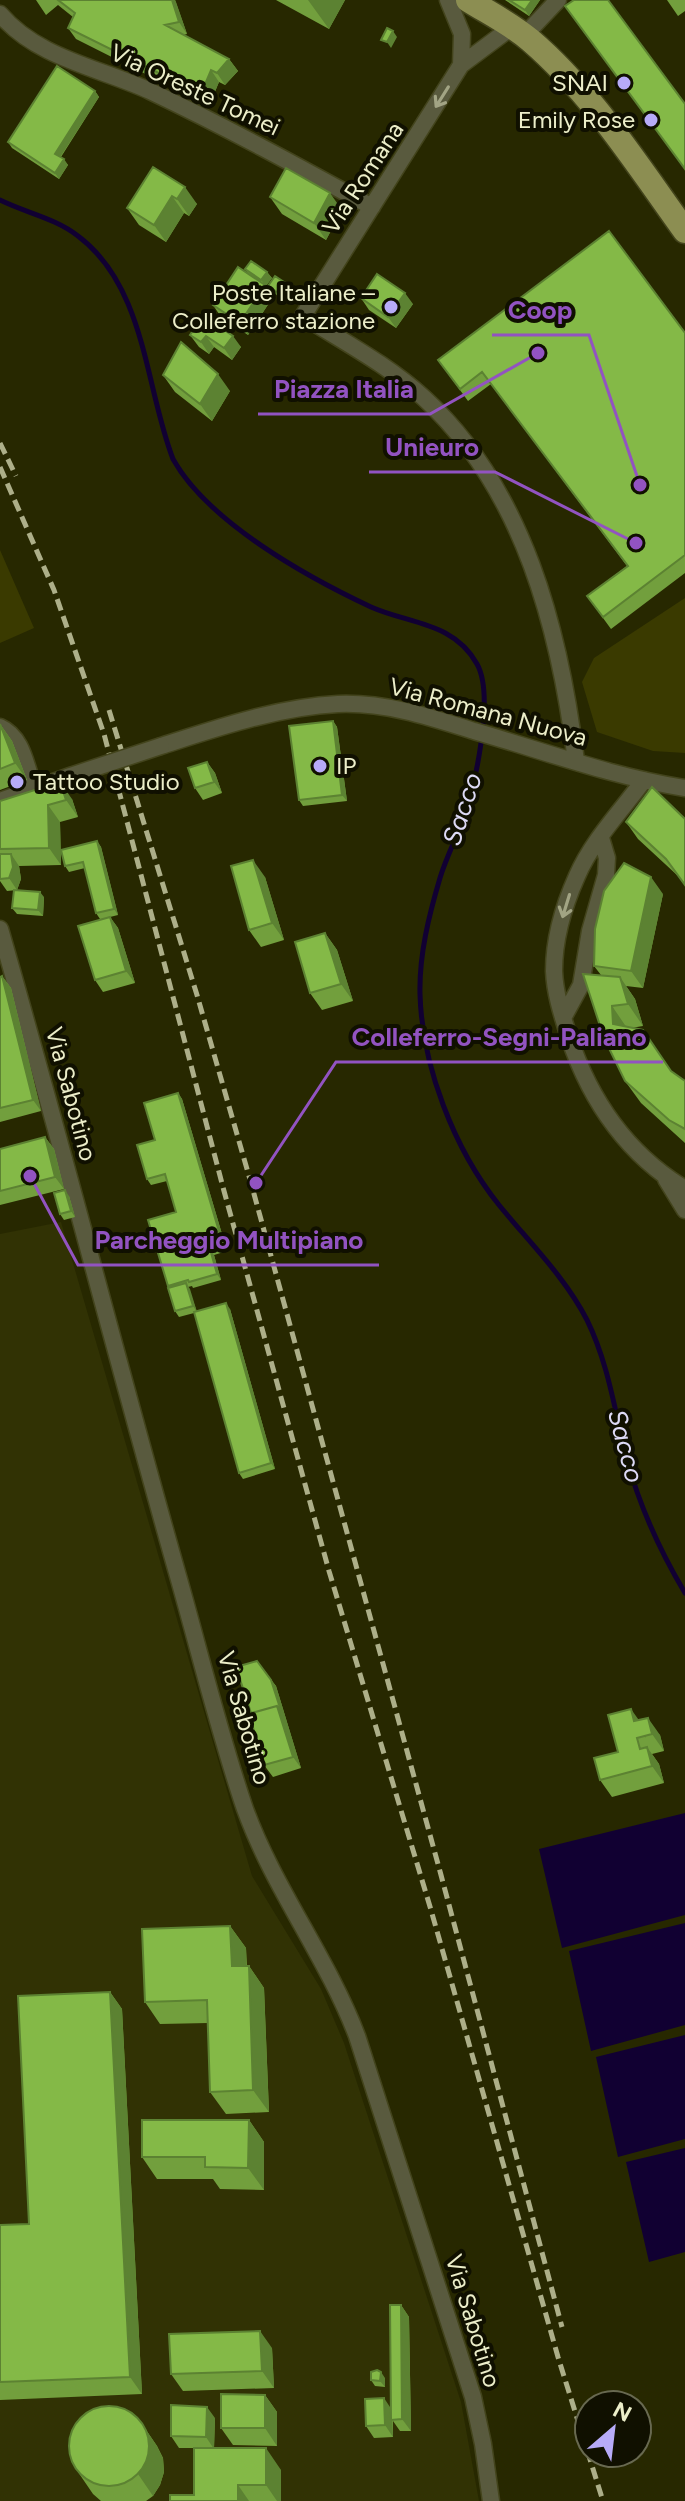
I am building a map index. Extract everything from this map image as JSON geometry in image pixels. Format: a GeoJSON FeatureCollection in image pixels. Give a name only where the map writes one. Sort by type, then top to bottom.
{"type":"FeatureCollection","features":[{"type":"Feature","properties":{"kind":"main road"},"geometry":{"type":"LineString","coordinates":[[468,0],[518,31],[578,90],[685,231]]}},
{"type":"Feature","properties":{"kind":"street"},"geometry":{"type":"LineString","coordinates":[[448,0],[462,34],[461,65]]}},
{"type":"Feature","properties":{"kind":"street","name":"Via Romana"},"geometry":{"type":"LineString","coordinates":[[558,0],[518,31],[461,65],[303,316],[390,371],[422,396],[456,433],[495,487],[521,537],[555,641],[565,681],[576,761]]}},
{"type":"Feature","properties":{"kind":"street","name":"Via Oreste Tomei"},"geometry":{"type":"LineString","coordinates":[[0,14],[20,33],[48,50],[150,91],[372,207]]}},
{"type":"Feature","properties":{"kind":"street","name":"Via Romana Nuova"},"geometry":{"type":"LineString","coordinates":[[34,788],[161,746],[263,717],[312,707],[362,705],[427,717],[644,780],[685,788]]}},
{"type":"Feature","properties":{"kind":"street"},"geometry":{"type":"LineString","coordinates":[[0,727],[17,741],[34,788],[0,801]]}},
{"type":"Feature","properties":{"kind":"street"},"geometry":{"type":"LineString","coordinates":[[644,780],[601,838],[577,877],[557,942],[554,973],[563,1018],[585,1080],[599,1105],[633,1148],[665,1178],[685,1189]]}},
{"type":"Feature","properties":{"kind":"street","name":"Via Romana Nuova"},"geometry":{"type":"LineString","coordinates":[[661,784],[685,797]]}},
{"type":"Feature","properties":{"kind":"street"},"geometry":{"type":"LineString","coordinates":[[563,1018],[581,985],[590,931],[605,881],[607,864],[601,838]]}},
{"type":"Feature","properties":{"kind":"street","name":"Via Sabotino"},"geometry":{"type":"LineString","coordinates":[[0,929],[150,1477],[246,1810],[270,1869],[339,1994],[361,2048],[468,2381],[483,2444],[491,2501]]}},
{"type":"Feature","properties":{"kind":"street"},"geometry":{"type":"LineString","coordinates":[[665,1178],[685,1210]]}},
{"type":"Feature","properties":{"kind":"shaded area"},"geometry":{"type":"Polygon","coordinates":[[[0,550],[34,628],[0,643],[0,550]]]}},
{"type":"Feature","properties":{"kind":"shaded area"},"geometry":{"type":"Polygon","coordinates":[[[685,598],[685,753],[653,751],[597,732],[582,682],[594,658],[685,598]]]}},
{"type":"Feature","properties":{"kind":"shaded area"},"geometry":{"type":"Polygon","coordinates":[[[61,1222],[252,1876],[321,1989],[344,2043],[461,2402],[479,2501],[0,2501],[0,1234],[61,1222]]]}},
{"type":"Feature","properties":{"kind":"shaded area"},"geometry":{"type":"Polygon","coordinates":[[[685,1813],[685,1915],[562,1948],[539,1849],[685,1813]]]}},
{"type":"Feature","properties":{"kind":"shaded area"},"geometry":{"type":"Polygon","coordinates":[[[685,1923],[685,2025],[591,2051],[569,1951],[685,1923]]]}},
{"type":"Feature","properties":{"kind":"shaded area"},"geometry":{"type":"Polygon","coordinates":[[[685,2035],[685,2139],[618,2157],[596,2057],[685,2035]]]}},
{"type":"Feature","properties":{"kind":"shaded area"},"geometry":{"type":"Polygon","coordinates":[[[685,2148],[685,2252],[649,2262],[626,2162],[685,2148]]]}},
{"type":"Feature","properties":{"kind":"building"},"geometry":{"type":"Polygon","coordinates":[[[58,0],[172,0],[179,22],[165,25],[229,59],[217,73],[211,70],[201,94],[68,28],[75,13],[58,0]]]}},
{"type":"Feature","properties":{"kind":"building"},"geometry":{"type":"Polygon","coordinates":[[[509,0],[532,0],[525,10],[509,0]]]}},
{"type":"Feature","properties":{"kind":"building"},"geometry":{"type":"Polygon","coordinates":[[[574,0],[608,0],[685,104],[685,169],[565,6],[574,0]]]}},
{"type":"Feature","properties":{"kind":"building"},"geometry":{"type":"Polygon","coordinates":[[[387,28],[393,31],[387,42],[381,40],[387,28]]]}},
{"type":"Feature","properties":{"kind":"building"},"geometry":{"type":"Polygon","coordinates":[[[57,66],[95,91],[55,154],[64,159],[55,173],[8,142],[57,66]]]}},
{"type":"Feature","properties":{"kind":"building"},"geometry":{"type":"Polygon","coordinates":[[[153,167],[185,187],[177,199],[172,196],[154,225],[127,208],[153,167]]]}},
{"type":"Feature","properties":{"kind":"building"},"geometry":{"type":"Polygon","coordinates":[[[286,168],[330,193],[314,223],[270,197],[286,168]]]}},
{"type":"Feature","properties":{"kind":"building"},"geometry":{"type":"Polygon","coordinates":[[[609,231],[685,333],[685,555],[603,617],[587,596],[628,566],[482,372],[460,389],[438,360],[609,231]]]}},
{"type":"Feature","properties":{"kind":"building"},"geometry":{"type":"Polygon","coordinates":[[[251,261],[267,272],[261,280],[245,269],[251,261]]]}},
{"type":"Feature","properties":{"kind":"building"},"geometry":{"type":"Polygon","coordinates":[[[238,267],[265,285],[240,323],[213,305],[238,267]]]}},
{"type":"Feature","properties":{"kind":"building"},"geometry":{"type":"Polygon","coordinates":[[[377,274],[405,293],[388,317],[361,298],[377,274]]]}},
{"type":"Feature","properties":{"kind":"building"},"geometry":{"type":"Polygon","coordinates":[[[275,276],[287,284],[280,294],[268,286],[275,276]]]}},
{"type":"Feature","properties":{"kind":"building"},"geometry":{"type":"Polygon","coordinates":[[[202,318],[233,336],[224,348],[206,336],[201,342],[190,335],[202,318]]]}},
{"type":"Feature","properties":{"kind":"building"},"geometry":{"type":"Polygon","coordinates":[[[181,342],[218,374],[200,404],[163,375],[181,342]]]}},
{"type":"Feature","properties":{"kind":"building","name":"IP"},"geometry":{"type":"Polygon","coordinates":[[[333,721],[342,795],[299,800],[289,726],[333,721]]]}},
{"type":"Feature","properties":{"kind":"building"},"geometry":{"type":"Polygon","coordinates":[[[0,724],[15,763],[0,769],[0,724]]]}},
{"type":"Feature","properties":{"kind":"building"},"geometry":{"type":"Polygon","coordinates":[[[207,762],[214,782],[195,788],[188,768],[207,762]]]}},
{"type":"Feature","properties":{"kind":"building"},"geometry":{"type":"Polygon","coordinates":[[[60,782],[66,800],[48,805],[49,848],[0,849],[0,801],[60,782]]]}},
{"type":"Feature","properties":{"kind":"building"},"geometry":{"type":"Polygon","coordinates":[[[652,787],[685,819],[685,885],[666,859],[626,822],[652,787]]]}},
{"type":"Feature","properties":{"kind":"building"},"geometry":{"type":"Polygon","coordinates":[[[97,841],[114,909],[96,913],[83,862],[65,866],[61,850],[97,841]]]}},
{"type":"Feature","properties":{"kind":"building"},"geometry":{"type":"Polygon","coordinates":[[[0,854],[11,854],[13,867],[9,878],[0,879],[0,854]]]}},
{"type":"Feature","properties":{"kind":"building"},"geometry":{"type":"Polygon","coordinates":[[[253,860],[272,923],[249,930],[231,866],[253,860]]]}},
{"type":"Feature","properties":{"kind":"building"},"geometry":{"type":"Polygon","coordinates":[[[624,863],[651,877],[631,971],[594,966],[595,929],[604,891],[624,863]]]}},
{"type":"Feature","properties":{"kind":"building"},"geometry":{"type":"Polygon","coordinates":[[[14,890],[40,892],[38,910],[12,908],[14,890]]]}},
{"type":"Feature","properties":{"kind":"building"},"geometry":{"type":"Polygon","coordinates":[[[110,917],[126,971],[95,980],[78,926],[110,917]]]}},
{"type":"Feature","properties":{"kind":"building"},"geometry":{"type":"Polygon","coordinates":[[[325,933],[341,984],[310,993],[295,942],[325,933]]]}},
{"type":"Feature","properties":{"kind":"building"},"geometry":{"type":"Polygon","coordinates":[[[583,974],[620,977],[628,1004],[612,1006],[613,1024],[643,1030],[671,1071],[685,1081],[685,1129],[669,1120],[625,1081],[604,1038],[583,974]]]}},
{"type":"Feature","properties":{"kind":"building"},"geometry":{"type":"Polygon","coordinates":[[[0,977],[33,1100],[0,1108],[0,977]]]}},
{"type":"Feature","properties":{"kind":"building"},"geometry":{"type":"Polygon","coordinates":[[[178,1093],[223,1245],[210,1249],[217,1274],[168,1286],[148,1220],[176,1212],[165,1174],[147,1179],[137,1145],[155,1140],[144,1103],[178,1093]]]}},
{"type":"Feature","properties":{"kind":"building"},"geometry":{"type":"Polygon","coordinates":[[[45,1137],[55,1177],[0,1191],[0,1149],[45,1137]]]}},
{"type":"Feature","properties":{"kind":"building"},"geometry":{"type":"Polygon","coordinates":[[[65,1190],[71,1211],[60,1214],[54,1193],[65,1190]]]}},
{"type":"Feature","properties":{"kind":"building"},"geometry":{"type":"Polygon","coordinates":[[[186,1283],[193,1306],[175,1311],[168,1288],[186,1283]]]}},
{"type":"Feature","properties":{"kind":"building"},"geometry":{"type":"Polygon","coordinates":[[[226,1303],[271,1463],[239,1473],[194,1312],[226,1303]]]}},
{"type":"Feature","properties":{"kind":"building"},"geometry":{"type":"Polygon","coordinates":[[[257,1661],[271,1680],[281,1711],[277,1706],[251,1713],[236,1667],[257,1661]]]}},
{"type":"Feature","properties":{"kind":"building"},"geometry":{"type":"Polygon","coordinates":[[[277,1706],[293,1757],[264,1765],[249,1714],[277,1706]]]}},
{"type":"Feature","properties":{"kind":"building"},"geometry":{"type":"Polygon","coordinates":[[[631,1709],[634,1721],[648,1718],[652,1734],[637,1738],[640,1749],[647,1747],[652,1766],[600,1780],[594,1758],[618,1752],[608,1715],[631,1709]]]}},
{"type":"Feature","properties":{"kind":"building"},"geometry":{"type":"Polygon","coordinates":[[[230,1926],[232,1966],[249,1966],[253,2090],[210,2092],[207,2000],[145,2002],[142,1929],[230,1926]]]}},
{"type":"Feature","properties":{"kind":"building"},"geometry":{"type":"Polygon","coordinates":[[[110,1992],[130,2377],[0,2382],[0,2225],[29,2224],[18,1996],[110,1992]]]}},
{"type":"Feature","properties":{"kind":"building"},"geometry":{"type":"Polygon","coordinates":[[[142,2120],[249,2120],[248,2168],[205,2167],[205,2157],[142,2157],[142,2120]]]}},
{"type":"Feature","properties":{"kind":"building"},"geometry":{"type":"Polygon","coordinates":[[[390,2305],[401,2305],[402,2419],[391,2420],[390,2305]]]}},
{"type":"Feature","properties":{"kind":"building"},"geometry":{"type":"Polygon","coordinates":[[[260,2331],[262,2371],[171,2374],[169,2334],[260,2331]]]}},
{"type":"Feature","properties":{"kind":"building"},"geometry":{"type":"Polygon","coordinates":[[[371,2372],[381,2372],[380,2381],[371,2380],[371,2372]]]}},
{"type":"Feature","properties":{"kind":"building"},"geometry":{"type":"Polygon","coordinates":[[[221,2394],[265,2395],[265,2428],[221,2428],[221,2394]]]}},
{"type":"Feature","properties":{"kind":"building"},"geometry":{"type":"Polygon","coordinates":[[[384,2398],[385,2425],[366,2426],[365,2399],[384,2398]]]}},
{"type":"Feature","properties":{"kind":"building"},"geometry":{"type":"Polygon","coordinates":[[[171,2405],[207,2407],[206,2437],[171,2436],[171,2405]]]}},
{"type":"Feature","properties":{"kind":"building"},"geometry":{"type":"Polygon","coordinates":[[[109,2406],[124,2409],[137,2418],[146,2431],[149,2446],[146,2461],[137,2474],[124,2483],[109,2486],[94,2483],[81,2474],[72,2461],[69,2446],[72,2431],[81,2418],[94,2409],[109,2406]]]}},
{"type":"Feature","properties":{"kind":"building"},"geometry":{"type":"Polygon","coordinates":[[[194,2448],[266,2448],[266,2485],[238,2485],[238,2501],[170,2501],[170,2495],[194,2495],[194,2448]]]}},
{"type":"Feature","properties":{"kind":"waterway","name":"Sacco"},"geometry":{"type":"LineString","coordinates":[[0,200],[50,220],[78,236],[100,257],[118,282],[131,310],[173,459],[210,504],[234,526],[289,564],[371,607],[443,632],[467,650],[477,664],[482,678],[484,718],[473,786],[440,878],[423,950],[420,994],[427,1049],[443,1106],[468,1159],[499,1205],[568,1289],[587,1320],[606,1372],[627,1460],[644,1512],[685,1593]]}},
{"type":"Feature","properties":{"kind":"railway"},"geometry":{"type":"LineString","coordinates":[[0,443],[16,476]]}},
{"type":"Feature","properties":{"kind":"railway"},"geometry":{"type":"LineString","coordinates":[[0,467],[54,590],[104,734],[224,1191],[329,1571],[431,1910],[558,2357],[603,2501]]}},
{"type":"Feature","properties":{"kind":"railway"},"geometry":{"type":"LineString","coordinates":[[109,710],[251,1183],[562,2327]]}},
{"type":"Feature","properties":{"kind":"place","name":"SNAI"},"geometry":{"type":"Point","coordinates":[624,83]}},
{"type":"Feature","properties":{"kind":"place","name":"Emily Rose"},"geometry":{"type":"Point","coordinates":[651,120]}},
{"type":"Feature","properties":{"kind":"place","name":"Poste Italiane – Colleferro stazione"},"geometry":{"type":"Point","coordinates":[391,307]}},
{"type":"Feature","properties":{"kind":"place","name":"Piazza Italia"},"geometry":{"type":"Point","coordinates":[538,353]}},
{"type":"Feature","properties":{"kind":"place","name":"Coop"},"geometry":{"type":"Point","coordinates":[640,485]}},
{"type":"Feature","properties":{"kind":"place","name":"Unieuro"},"geometry":{"type":"Point","coordinates":[636,543]}},
{"type":"Feature","properties":{"kind":"place","name":"IP"},"geometry":{"type":"Point","coordinates":[320,766]}},
{"type":"Feature","properties":{"kind":"place","name":"Tattoo Studio"},"geometry":{"type":"Point","coordinates":[17,782]}},
{"type":"Feature","properties":{"kind":"place","name":"Parcheggio Multipiano"},"geometry":{"type":"Point","coordinates":[30,1176]}},
{"type":"Feature","properties":{"kind":"place","name":"Colleferro-Segni-Paliano"},"geometry":{"type":"Point","coordinates":[256,1183]}}]}
